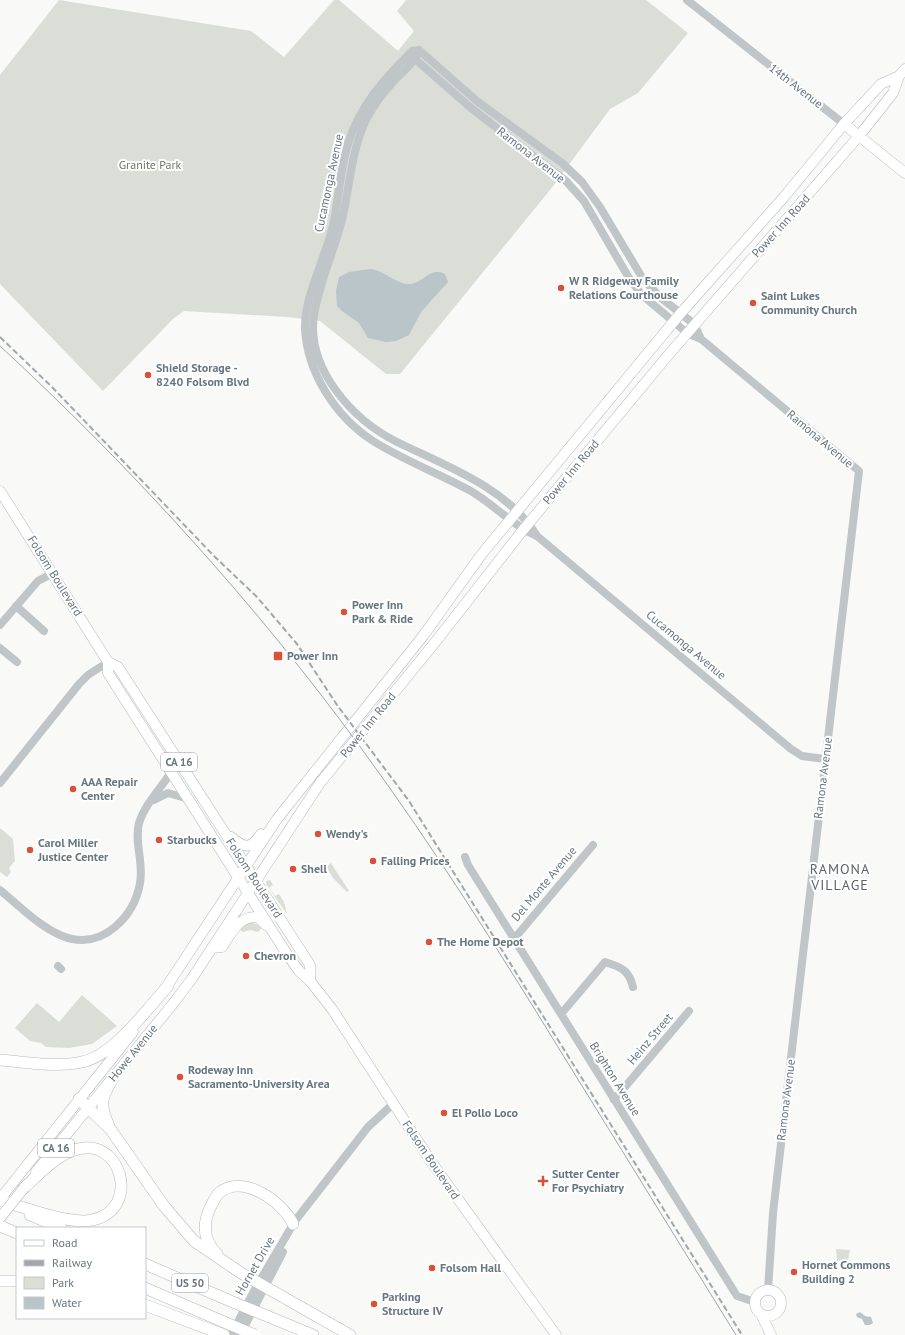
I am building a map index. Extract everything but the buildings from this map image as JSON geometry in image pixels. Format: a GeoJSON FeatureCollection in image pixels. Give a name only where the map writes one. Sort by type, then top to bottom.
{"type":"FeatureCollection","features":[{"type":"Feature","properties":{"kind":"highway"},"geometry":{"type":"LineString","coordinates":[[0,1060],[64,1065],[92,1060],[113,1046],[168,986]]}},
{"type":"Feature","properties":{"kind":"highway"},"geometry":{"type":"LineString","coordinates":[[111,1130],[101,1102],[104,1092],[113,1078]]}},
{"type":"Feature","properties":{"kind":"highway"},"geometry":{"type":"LineString","coordinates":[[79,1100],[111,1130],[180,1226],[194,1241],[236,1271],[350,1335]]}},
{"type":"Feature","properties":{"kind":"highway"},"geometry":{"type":"LineString","coordinates":[[0,1200],[54,1216],[80,1221],[91,1220],[107,1213],[116,1202],[122,1190],[122,1177],[117,1165],[105,1154],[93,1148],[85,1148],[70,1152],[59,1159],[24,1188]]}},
{"type":"Feature","properties":{"kind":"highway"},"geometry":{"type":"LineString","coordinates":[[236,1271],[210,1246],[204,1230],[206,1216],[219,1193],[232,1188],[246,1187],[259,1191],[288,1213],[294,1224]]}},
{"type":"Feature","properties":{"kind":"highway"},"geometry":{"type":"LineString","coordinates":[[0,1200],[59,1227]]}},
{"type":"Feature","properties":{"kind":"highway"},"geometry":{"type":"LineString","coordinates":[[0,1226],[16,1233]]}},
{"type":"Feature","properties":{"kind":"highway","name":"US 50"},"geometry":{"type":"LineString","coordinates":[[146,1264],[313,1335]]}},
{"type":"Feature","properties":{"kind":"highway"},"geometry":{"type":"LineString","coordinates":[[0,1281],[16,1281]]}},
{"type":"Feature","properties":{"kind":"highway","name":"US 50"},"geometry":{"type":"LineString","coordinates":[[146,1288],[255,1335]]}},
{"type":"Feature","properties":{"kind":"highway"},"geometry":{"type":"LineString","coordinates":[[146,1305],[225,1334]]}},
{"type":"Feature","properties":{"kind":"main road","name":"Power Inn Road"},"geometry":{"type":"LineString","coordinates":[[247,866],[277,819],[423,636],[462,579],[673,322],[784,197],[844,124],[881,84],[903,75]]}},
{"type":"Feature","properties":{"kind":"main road","name":"Power Inn Road"},"geometry":{"type":"LineString","coordinates":[[256,880],[320,783],[434,645],[526,526],[694,324],[859,136],[893,93],[903,75]]}},
{"type":"Feature","properties":{"kind":"main road","name":"14th Avenue"},"geometry":{"type":"LineString","coordinates":[[844,124],[905,173]]}},
{"type":"Feature","properties":{"kind":"main road","name":"Folsom Boulevard"},"geometry":{"type":"LineString","coordinates":[[0,491],[108,662],[108,673],[299,971],[310,981],[348,1032],[393,1104],[449,1188],[556,1335]]}},
{"type":"Feature","properties":{"kind":"main road","name":"Folsom Boulevard"},"geometry":{"type":"LineString","coordinates":[[108,662],[118,667],[310,965],[310,981]]}},
{"type":"Feature","properties":{"kind":"main road"},"geometry":{"type":"LineString","coordinates":[[224,831],[242,845],[248,846],[255,843],[271,820],[277,819]]}},
{"type":"Feature","properties":{"kind":"main road","name":"Howe Avenue"},"geometry":{"type":"LineString","coordinates":[[0,1200],[168,986],[247,866]]}},
{"type":"Feature","properties":{"kind":"main road","name":"Howe Avenue"},"geometry":{"type":"LineString","coordinates":[[0,1218],[172,1006],[256,880]]}},
{"type":"Feature","properties":{"kind":"main road"},"geometry":{"type":"LineString","coordinates":[[212,948],[222,947],[239,922],[244,918],[257,917],[273,931]]}},
{"type":"Feature","properties":{"kind":"main road"},"geometry":{"type":"LineString","coordinates":[[771,1335],[755,1302],[758,1294],[768,1290],[775,1291],[781,1298],[781,1306],[776,1314],[774,1326],[776,1335]]}},
{"type":"Feature","properties":{"kind":"main road"},"geometry":{"type":"LineString","coordinates":[[760,1314],[769,1316],[776,1314]]}},
{"type":"Feature","properties":{"kind":"street","name":"14th Avenue"},"geometry":{"type":"LineString","coordinates":[[687,0],[844,124]]}},
{"type":"Feature","properties":{"kind":"street","name":"Ramona Avenue"},"geometry":{"type":"LineString","coordinates":[[415,54],[562,163],[582,182],[600,207],[643,279],[680,314],[694,324],[701,339]]}},
{"type":"Feature","properties":{"kind":"street","name":"Ramona Avenue"},"geometry":{"type":"LineString","coordinates":[[415,54],[471,108],[566,181],[591,212],[629,278],[653,306],[687,333],[701,339],[859,471],[773,1213],[768,1290]]}},
{"type":"Feature","properties":{"kind":"street","name":"Cucamonga Avenue"},"geometry":{"type":"LineString","coordinates":[[415,54],[374,104],[360,131],[337,241],[314,314],[313,328],[316,347],[324,369],[342,397],[375,429],[391,439],[475,481],[496,495],[513,516],[791,749],[802,756],[825,759]]}},
{"type":"Feature","properties":{"kind":"street"},"geometry":{"type":"LineString","coordinates":[[0,625],[38,581],[53,573]]}},
{"type":"Feature","properties":{"kind":"street"},"geometry":{"type":"LineString","coordinates":[[16,606],[44,631]]}},
{"type":"Feature","properties":{"kind":"street"},"geometry":{"type":"LineString","coordinates":[[0,648],[17,662]]}},
{"type":"Feature","properties":{"kind":"street"},"geometry":{"type":"LineString","coordinates":[[0,782],[79,684],[108,662]]}},
{"type":"Feature","properties":{"kind":"street"},"geometry":{"type":"LineString","coordinates":[[0,890],[48,929],[62,937],[80,940],[104,935],[126,916],[137,895],[141,872],[137,832],[140,820],[148,804],[172,771]]}},
{"type":"Feature","properties":{"kind":"street"},"geometry":{"type":"LineString","coordinates":[[148,804],[168,793],[189,799]]}},
{"type":"Feature","properties":{"kind":"street","name":"Del Monte Avenue"},"geometry":{"type":"LineString","coordinates":[[514,939],[593,845]]}},
{"type":"Feature","properties":{"kind":"street","name":"Brighton Avenue"},"geometry":{"type":"LineString","coordinates":[[466,857],[468,865],[737,1296],[755,1302]]}},
{"type":"Feature","properties":{"kind":"street"},"geometry":{"type":"LineString","coordinates":[[561,1014],[605,962],[619,966],[630,976],[632,987]]}},
{"type":"Feature","properties":{"kind":"street","name":"Heinz Street"},"geometry":{"type":"LineString","coordinates":[[614,1100],[689,1011]]}},
{"type":"Feature","properties":{"kind":"street","name":"Hornet Drive"},"geometry":{"type":"LineString","coordinates":[[225,1334],[255,1289],[294,1224],[365,1131],[393,1104]]}},
{"type":"Feature","properties":{"kind":"street","name":"Hornet Drive"},"geometry":{"type":"LineString","coordinates":[[240,1335],[304,1211]]}},
{"type":"Feature","properties":{"kind":"green space","name":"Granite Park"},"geometry":{"type":"Polygon","coordinates":[[[59,0],[251,31],[284,57],[334,0],[339,0],[398,51],[414,31],[397,11],[406,0],[646,0],[688,33],[638,93],[610,109],[554,185],[400,374],[386,374],[320,321],[287,317],[184,311],[174,318],[103,391],[0,284],[0,75],[59,0]]]}},
{"type":"Feature","properties":{"kind":"green space"},"geometry":{"type":"Polygon","coordinates":[[[0,828],[13,839],[15,861],[9,868],[11,872],[7,877],[0,872],[0,828]]]}},
{"type":"Feature","properties":{"kind":"green space"},"geometry":{"type":"Polygon","coordinates":[[[331,863],[349,891],[347,892],[333,878],[326,867],[331,863]]]}},
{"type":"Feature","properties":{"kind":"green space"},"geometry":{"type":"Polygon","coordinates":[[[270,880],[273,885],[269,888],[275,896],[279,894],[284,902],[287,914],[266,884],[266,881],[270,880]]]}},
{"type":"Feature","properties":{"kind":"green space"},"geometry":{"type":"Polygon","coordinates":[[[252,922],[262,928],[258,932],[250,930],[243,932],[239,929],[241,927],[252,922]]]}},
{"type":"Feature","properties":{"kind":"green space"},"geometry":{"type":"Polygon","coordinates":[[[82,995],[117,1026],[92,1044],[69,1048],[46,1047],[41,1043],[30,1041],[15,1028],[37,1003],[59,1022],[82,995]]]}},
{"type":"Feature","properties":{"kind":"green space"},"geometry":{"type":"Polygon","coordinates":[[[836,1249],[850,1250],[848,1260],[837,1261],[836,1249]]]}},
{"type":"Feature","properties":{"kind":"water"},"geometry":{"type":"Polygon","coordinates":[[[370,269],[381,272],[406,284],[416,283],[436,272],[445,274],[448,282],[421,312],[409,335],[396,341],[386,342],[368,338],[359,323],[337,306],[336,291],[339,277],[349,272],[370,269]]]}},
{"type":"Feature","properties":{"kind":"water"},"geometry":{"type":"Polygon","coordinates":[[[860,1312],[865,1316],[871,1317],[873,1323],[870,1325],[865,1325],[862,1319],[857,1317],[856,1314],[860,1312]]]}},
{"type":"Feature","properties":{"kind":"tram line"},"geometry":{"type":"LineString","coordinates":[[0,346],[97,440],[190,538],[278,641],[361,748],[415,824],[492,941],[736,1335]]}},
{"type":"Feature","properties":{"kind":"railway"},"geometry":{"type":"LineString","coordinates":[[0,337],[53,388],[214,556],[257,597],[297,644],[337,705],[409,801],[742,1335]]}},
{"type":"Feature","properties":{"kind":"place","name":"W R Ridgeway Family Relations Courthouse"},"geometry":{"type":"Point","coordinates":[561,288]}},
{"type":"Feature","properties":{"kind":"place","name":"Saint Lukes Community Church"},"geometry":{"type":"Point","coordinates":[753,303]}},
{"type":"Feature","properties":{"kind":"place","name":"Shield Storage - 8240 Folsom Blvd"},"geometry":{"type":"Point","coordinates":[148,375]}},
{"type":"Feature","properties":{"kind":"place","name":"Power Inn Park & Ride"},"geometry":{"type":"Point","coordinates":[344,612]}},
{"type":"Feature","properties":{"kind":"place","name":"Power Inn"},"geometry":{"type":"Point","coordinates":[278,656]}},
{"type":"Feature","properties":{"kind":"place","name":"AAA Repair Center"},"geometry":{"type":"Point","coordinates":[73,789]}},
{"type":"Feature","properties":{"kind":"place","name":"Wendy's"},"geometry":{"type":"Point","coordinates":[318,834]}},
{"type":"Feature","properties":{"kind":"place","name":"Starbucks"},"geometry":{"type":"Point","coordinates":[159,840]}},
{"type":"Feature","properties":{"kind":"place","name":"Carol Miller Justice Center"},"geometry":{"type":"Point","coordinates":[30,850]}},
{"type":"Feature","properties":{"kind":"place","name":"Falling Prices"},"geometry":{"type":"Point","coordinates":[373,861]}},
{"type":"Feature","properties":{"kind":"place","name":"Shell"},"geometry":{"type":"Point","coordinates":[293,869]}},
{"type":"Feature","properties":{"kind":"place","name":"The Home Depot"},"geometry":{"type":"Point","coordinates":[429,942]}},
{"type":"Feature","properties":{"kind":"place","name":"Chevron"},"geometry":{"type":"Point","coordinates":[246,956]}},
{"type":"Feature","properties":{"kind":"place","name":"Rodeway Inn Sacramento-University Area"},"geometry":{"type":"Point","coordinates":[180,1077]}},
{"type":"Feature","properties":{"kind":"place","name":"El Pollo Loco"},"geometry":{"type":"Point","coordinates":[444,1113]}},
{"type":"Feature","properties":{"kind":"place","name":"Sutter Center For Psychiatry"},"geometry":{"type":"Point","coordinates":[543,1181]}},
{"type":"Feature","properties":{"kind":"place","name":"Folsom Hall"},"geometry":{"type":"Point","coordinates":[432,1268]}},
{"type":"Feature","properties":{"kind":"place","name":"Hornet Commons Building 2"},"geometry":{"type":"Point","coordinates":[794,1272]}},
{"type":"Feature","properties":{"kind":"place","name":"Parking Structure IV"},"geometry":{"type":"Point","coordinates":[374,1304]}},
{"type":"Feature","properties":{"kind":"district","name":"RAMONA VILLAGE"},"geometry":{"type":"Point","coordinates":[840,878]}}]}
